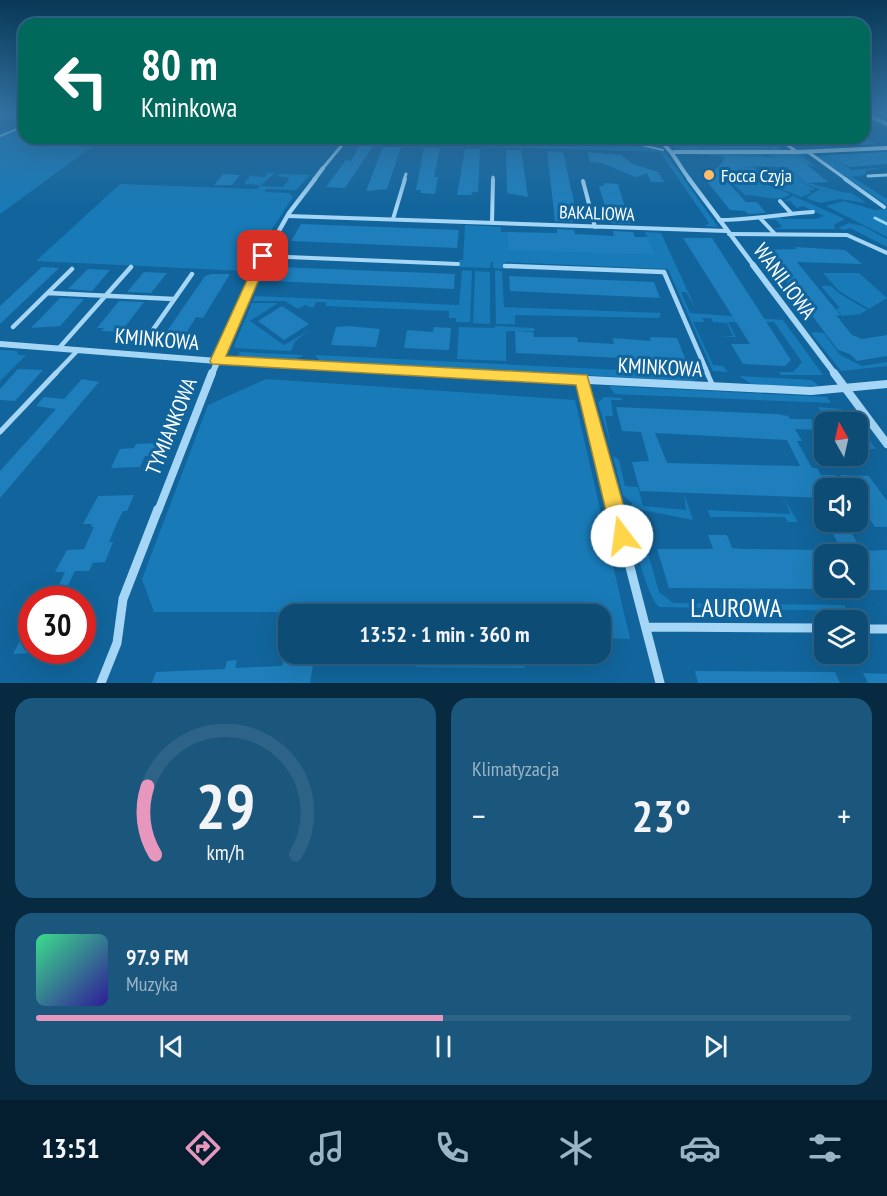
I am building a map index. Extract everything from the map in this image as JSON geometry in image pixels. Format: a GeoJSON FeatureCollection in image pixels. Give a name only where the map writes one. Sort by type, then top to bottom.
{"type":"FeatureCollection","features":[{"type":"Feature","properties":{"kind":"street","name":"WANILIOWA"},"geometry":{"type":"LineString","coordinates":[[664,144],[674,152],[678,164],[728,233],[887,444]]}},
{"type":"Feature","properties":{"kind":"street"},"geometry":{"type":"LineString","coordinates":[[674,152],[808,152],[887,148]]}},
{"type":"Feature","properties":{"kind":"street","name":"TYMIANKOWA"},"geometry":{"type":"LineString","coordinates":[[101,683],[117,643],[123,599],[217,361],[263,256],[288,216],[323,168]]}},
{"type":"Feature","properties":{"kind":"street","name":"KMINKOWA"},"geometry":{"type":"LineString","coordinates":[[0,344],[80,348],[152,357],[217,361],[713,386],[845,390],[887,384]]}},
{"type":"Feature","properties":{"kind":"street"},"geometry":{"type":"LineString","coordinates":[[582,379],[660,683]]}},
{"type":"Feature","properties":{"kind":"street","name":"LAUROWA"},"geometry":{"type":"LineString","coordinates":[[646,627],[814,628]]}},
{"type":"Feature","properties":{"kind":"street"},"geometry":{"type":"LineString","coordinates":[[868,628],[887,629]]}},
{"type":"Feature","properties":{"kind":"lane","name":"TYMIANKOWA"},"geometry":{"type":"LineString","coordinates":[[323,168],[343,144]]}},
{"type":"Feature","properties":{"kind":"lane"},"geometry":{"type":"LineString","coordinates":[[786,144],[797,152]]}},
{"type":"Feature","properties":{"kind":"lane"},"geometry":{"type":"LineString","coordinates":[[808,152],[884,207]]}},
{"type":"Feature","properties":{"kind":"lane"},"geometry":{"type":"LineString","coordinates":[[393,219],[406,174]]}},
{"type":"Feature","properties":{"kind":"lane"},"geometry":{"type":"LineString","coordinates":[[868,176],[887,175]]}},
{"type":"Feature","properties":{"kind":"lane"},"geometry":{"type":"LineString","coordinates":[[492,223],[493,177]]}},
{"type":"Feature","properties":{"kind":"lane"},"geometry":{"type":"LineString","coordinates":[[584,181],[596,227]]}},
{"type":"Feature","properties":{"kind":"lane"},"geometry":{"type":"LineString","coordinates":[[780,201],[791,213]]}},
{"type":"Feature","properties":{"kind":"lane"},"geometry":{"type":"LineString","coordinates":[[719,220],[813,212]]}},
{"type":"Feature","properties":{"kind":"lane","name":"BAKALIOWA"},"geometry":{"type":"LineString","coordinates":[[288,216],[728,233],[848,235],[887,253]]}},
{"type":"Feature","properties":{"kind":"lane"},"geometry":{"type":"LineString","coordinates":[[760,218],[775,234]]}},
{"type":"Feature","properties":{"kind":"lane"},"geometry":{"type":"LineString","coordinates":[[263,256],[458,264]]}},
{"type":"Feature","properties":{"kind":"lane"},"geometry":{"type":"LineString","coordinates":[[506,266],[664,272],[713,386]]}},
{"type":"Feature","properties":{"kind":"lane"},"geometry":{"type":"LineString","coordinates":[[60,347],[131,267]]}},
{"type":"Feature","properties":{"kind":"lane"},"geometry":{"type":"LineString","coordinates":[[13,327],[72,269]]}},
{"type":"Feature","properties":{"kind":"lane"},"geometry":{"type":"LineString","coordinates":[[150,334],[192,274]]}},
{"type":"Feature","properties":{"kind":"lane"},"geometry":{"type":"LineString","coordinates":[[48,293],[174,298]]}},
{"type":"Feature","properties":{"kind":"lane"},"geometry":{"type":"LineString","coordinates":[[0,432],[80,348]]}},
{"type":"Feature","properties":{"kind":"shaded area"},"geometry":{"type":"Polygon","coordinates":[[[0,144],[96,144],[0,214],[0,144]]]}},
{"type":"Feature","properties":{"kind":"shaded area"},"geometry":{"type":"Polygon","coordinates":[[[410,144],[632,144],[664,151],[718,227],[705,226],[709,223],[660,152],[410,144]]]}},
{"type":"Feature","properties":{"kind":"shaded area"},"geometry":{"type":"Polygon","coordinates":[[[672,144],[693,144],[704,149],[706,149],[695,144],[708,144],[715,147],[770,148],[769,145],[782,146],[778,146],[782,150],[685,150],[676,148],[672,144]]]}},
{"type":"Feature","properties":{"kind":"shaded area"},"geometry":{"type":"Polygon","coordinates":[[[694,154],[757,154],[760,156],[759,154],[803,154],[808,155],[797,156],[802,156],[817,167],[766,155],[763,155],[765,157],[743,155],[745,159],[694,154]]]}},
{"type":"Feature","properties":{"kind":"shaded area"},"geometry":{"type":"Polygon","coordinates":[[[847,155],[835,159],[852,170],[887,167],[865,171],[867,174],[852,177],[887,199],[887,205],[815,156],[847,155]]]}},
{"type":"Feature","properties":{"kind":"shaded area"},"geometry":{"type":"Polygon","coordinates":[[[742,166],[755,167],[757,171],[768,172],[783,182],[774,186],[738,172],[742,166]]]}},
{"type":"Feature","properties":{"kind":"shaded area"},"geometry":{"type":"Polygon","coordinates":[[[776,167],[790,170],[808,183],[843,192],[821,190],[797,180],[815,189],[811,191],[811,188],[809,191],[812,193],[801,197],[779,188],[793,180],[779,179],[774,173],[786,171],[776,167]]]}},
{"type":"Feature","properties":{"kind":"shaded area"},"geometry":{"type":"Polygon","coordinates":[[[268,173],[275,173],[260,186],[283,187],[290,178],[278,176],[279,174],[310,175],[296,190],[266,189],[265,192],[289,193],[293,197],[245,271],[36,261],[120,184],[257,189],[260,185],[244,184],[250,176],[265,177],[268,173]]]}},
{"type":"Feature","properties":{"kind":"shaded area"},"geometry":{"type":"Polygon","coordinates":[[[736,173],[790,195],[774,199],[745,195],[729,180],[736,173]]]}},
{"type":"Feature","properties":{"kind":"shaded area"},"geometry":{"type":"Polygon","coordinates":[[[818,190],[852,193],[866,203],[840,199],[820,203],[806,198],[818,190]]]}},
{"type":"Feature","properties":{"kind":"shaded area"},"geometry":{"type":"Polygon","coordinates":[[[793,196],[845,219],[834,225],[835,229],[773,229],[782,227],[776,220],[767,219],[780,217],[782,219],[816,219],[824,216],[803,206],[797,208],[790,201],[784,201],[793,196]]]}},
{"type":"Feature","properties":{"kind":"shaded area"},"geometry":{"type":"Polygon","coordinates":[[[843,201],[875,210],[887,209],[887,223],[874,218],[887,225],[887,237],[826,206],[843,201]]]}},
{"type":"Feature","properties":{"kind":"shaded area"},"geometry":{"type":"Polygon","coordinates":[[[849,223],[863,226],[887,239],[887,247],[850,228],[844,230],[838,228],[849,223]]]}},
{"type":"Feature","properties":{"kind":"shaded area"},"geometry":{"type":"Polygon","coordinates":[[[465,225],[501,227],[501,232],[507,232],[508,249],[654,255],[645,232],[661,233],[695,307],[686,292],[681,292],[690,313],[783,320],[823,375],[781,375],[779,372],[793,372],[802,362],[774,322],[728,322],[736,337],[721,337],[733,336],[727,323],[702,318],[704,322],[693,322],[713,365],[723,366],[728,372],[713,371],[668,269],[505,262],[504,269],[493,268],[493,262],[490,268],[459,267],[459,260],[463,260],[465,225]]]}},
{"type":"Feature","properties":{"kind":"shaded area"},"geometry":{"type":"Polygon","coordinates":[[[462,270],[472,271],[470,322],[456,322],[456,318],[449,318],[449,311],[326,306],[326,302],[316,302],[313,308],[305,305],[298,309],[285,301],[253,301],[255,296],[459,305],[462,270]]]}},
{"type":"Feature","properties":{"kind":"shaded area"},"geometry":{"type":"Polygon","coordinates":[[[495,270],[502,271],[504,307],[661,313],[659,318],[515,315],[515,324],[496,324],[495,270]]]}},
{"type":"Feature","properties":{"kind":"shaded area"},"geometry":{"type":"Polygon","coordinates":[[[475,271],[490,272],[490,324],[473,323],[475,271]]]}},
{"type":"Feature","properties":{"kind":"shaded area"},"geometry":{"type":"Polygon","coordinates":[[[823,273],[859,273],[887,298],[869,309],[839,291],[823,273]]]}},
{"type":"Feature","properties":{"kind":"shaded area"},"geometry":{"type":"Polygon","coordinates":[[[821,286],[831,286],[867,310],[860,314],[842,316],[836,309],[840,308],[821,286]]]}},
{"type":"Feature","properties":{"kind":"shaded area"},"geometry":{"type":"Polygon","coordinates":[[[252,303],[278,303],[250,321],[284,345],[310,330],[295,341],[291,351],[235,348],[252,303]]]}},
{"type":"Feature","properties":{"kind":"shaded area"},"geometry":{"type":"Polygon","coordinates":[[[495,326],[534,328],[535,331],[506,331],[506,361],[457,359],[459,327],[495,328],[495,326]]]}},
{"type":"Feature","properties":{"kind":"shaded area"},"geometry":{"type":"Polygon","coordinates":[[[811,333],[824,333],[840,355],[862,366],[887,362],[887,366],[841,371],[811,333]]]}},
{"type":"Feature","properties":{"kind":"shaded area"},"geometry":{"type":"Polygon","coordinates":[[[0,350],[17,351],[18,355],[26,355],[0,381],[0,350]]]}},
{"type":"Feature","properties":{"kind":"shaded area"},"geometry":{"type":"Polygon","coordinates":[[[240,352],[304,355],[293,361],[237,358],[240,352]]]}},
{"type":"Feature","properties":{"kind":"shaded area"},"geometry":{"type":"Polygon","coordinates":[[[315,355],[701,374],[702,376],[692,381],[320,361],[315,355]]]}},
{"type":"Feature","properties":{"kind":"shaded area"},"geometry":{"type":"Polygon","coordinates":[[[739,376],[812,380],[820,387],[751,384],[739,376]]]}},
{"type":"Feature","properties":{"kind":"shaded area"},"geometry":{"type":"Polygon","coordinates":[[[266,379],[575,400],[630,639],[611,638],[611,604],[347,604],[343,602],[278,604],[278,612],[154,612],[142,579],[208,405],[266,379]]]}},
{"type":"Feature","properties":{"kind":"shaded area"},"geometry":{"type":"Polygon","coordinates":[[[609,386],[827,397],[831,403],[615,394],[609,386]]]}},
{"type":"Feature","properties":{"kind":"shaded area"},"geometry":{"type":"Polygon","coordinates":[[[604,397],[622,398],[622,400],[611,400],[613,416],[605,416],[611,445],[598,403],[604,397]]]}},
{"type":"Feature","properties":{"kind":"shaded area"},"geometry":{"type":"Polygon","coordinates":[[[818,407],[841,409],[846,412],[821,412],[818,407]]]}},
{"type":"Feature","properties":{"kind":"shaded area"},"geometry":{"type":"Polygon","coordinates":[[[868,438],[876,449],[868,449],[868,438]]]}},
{"type":"Feature","properties":{"kind":"shaded area"},"geometry":{"type":"Polygon","coordinates":[[[613,456],[619,460],[625,486],[638,487],[643,506],[686,510],[684,494],[693,520],[632,508],[632,503],[623,495],[613,456]]]}},
{"type":"Feature","properties":{"kind":"shaded area"},"geometry":{"type":"Polygon","coordinates":[[[783,497],[798,522],[788,522],[785,517],[710,517],[708,510],[791,514],[783,497]]]}},
{"type":"Feature","properties":{"kind":"shaded area"},"geometry":{"type":"Polygon","coordinates":[[[634,519],[644,519],[652,531],[642,532],[659,592],[673,603],[844,605],[846,610],[659,607],[646,583],[639,560],[633,532],[634,519]]]}},
{"type":"Feature","properties":{"kind":"shaded area"},"geometry":{"type":"Polygon","coordinates":[[[411,664],[525,664],[525,668],[417,667],[411,664]]]}},
{"type":"Feature","properties":{"kind":"building"},"geometry":{"type":"Polygon","coordinates":[[[715,144],[765,144],[769,148],[719,148],[715,144]]]}},
{"type":"Feature","properties":{"kind":"building"},"geometry":{"type":"Polygon","coordinates":[[[811,144],[876,144],[815,147],[811,144]]]}},
{"type":"Feature","properties":{"kind":"building"},"geometry":{"type":"Polygon","coordinates":[[[359,146],[373,146],[345,188],[326,187],[346,160],[351,161],[359,146]]]}},
{"type":"Feature","properties":{"kind":"building"},"geometry":{"type":"Polygon","coordinates":[[[383,147],[401,147],[387,189],[366,191],[383,147]]]}},
{"type":"Feature","properties":{"kind":"building"},"geometry":{"type":"Polygon","coordinates":[[[424,148],[440,148],[434,177],[438,177],[435,194],[421,193],[420,190],[416,190],[424,148]]]}},
{"type":"Feature","properties":{"kind":"building"},"geometry":{"type":"Polygon","coordinates":[[[465,149],[480,149],[478,192],[473,192],[471,195],[457,195],[465,149]]]}},
{"type":"Feature","properties":{"kind":"building"},"geometry":{"type":"Polygon","coordinates":[[[506,150],[521,150],[528,197],[507,193],[506,150]]]}},
{"type":"Feature","properties":{"kind":"building"},"geometry":{"type":"Polygon","coordinates":[[[547,151],[563,152],[576,211],[571,214],[573,222],[555,221],[547,151]]]}},
{"type":"Feature","properties":{"kind":"building"},"geometry":{"type":"Polygon","coordinates":[[[587,152],[621,155],[633,164],[658,172],[664,182],[651,182],[647,173],[636,177],[602,163],[590,162],[587,152]]]}},
{"type":"Feature","properties":{"kind":"building"},"geometry":{"type":"Polygon","coordinates":[[[887,152],[887,164],[850,167],[826,155],[887,152]]]}},
{"type":"Feature","properties":{"kind":"building"},"geometry":{"type":"Polygon","coordinates":[[[726,156],[799,158],[828,182],[808,183],[787,167],[743,166],[726,180],[746,202],[757,202],[766,213],[748,214],[745,211],[730,210],[702,175],[718,168],[726,156]]]}},
{"type":"Feature","properties":{"kind":"building"},"geometry":{"type":"Polygon","coordinates":[[[223,174],[240,175],[232,185],[214,185],[223,174]]]}},
{"type":"Feature","properties":{"kind":"building"},"geometry":{"type":"Polygon","coordinates":[[[604,183],[618,184],[630,224],[610,223],[599,186],[604,186],[604,183]]]}},
{"type":"Feature","properties":{"kind":"building"},"geometry":{"type":"Polygon","coordinates":[[[301,224],[459,230],[457,248],[291,241],[301,224]]]}},
{"type":"Feature","properties":{"kind":"building"},"geometry":{"type":"Polygon","coordinates":[[[557,229],[574,230],[575,234],[614,236],[613,231],[633,232],[635,237],[647,237],[655,255],[508,250],[507,232],[557,233],[557,229]]]}},
{"type":"Feature","properties":{"kind":"building"},"geometry":{"type":"Polygon","coordinates":[[[683,238],[712,238],[791,360],[785,366],[743,364],[731,344],[750,344],[683,238]]]}},
{"type":"Feature","properties":{"kind":"building"},"geometry":{"type":"Polygon","coordinates":[[[795,247],[845,250],[862,264],[797,262],[841,316],[836,315],[852,335],[862,339],[887,335],[887,356],[857,361],[850,354],[838,350],[763,250],[797,249],[795,247]]]}},
{"type":"Feature","properties":{"kind":"building"},"geometry":{"type":"Polygon","coordinates":[[[42,267],[59,268],[0,324],[0,306],[42,267]]]}},
{"type":"Feature","properties":{"kind":"building"},"geometry":{"type":"Polygon","coordinates":[[[279,267],[455,274],[454,289],[272,281],[279,267]]]}},
{"type":"Feature","properties":{"kind":"building"},"geometry":{"type":"Polygon","coordinates":[[[88,269],[110,270],[92,291],[68,289],[88,269]]]}},
{"type":"Feature","properties":{"kind":"building"},"geometry":{"type":"Polygon","coordinates":[[[144,272],[167,273],[151,293],[127,292],[144,272]]]}},
{"type":"Feature","properties":{"kind":"building"},"geometry":{"type":"Polygon","coordinates":[[[230,274],[203,318],[196,317],[185,335],[165,334],[205,276],[230,274]]]}},
{"type":"Feature","properties":{"kind":"building"},"geometry":{"type":"Polygon","coordinates":[[[509,276],[654,282],[660,298],[510,291],[509,276]]]}},
{"type":"Feature","properties":{"kind":"building"},"geometry":{"type":"Polygon","coordinates":[[[60,298],[84,299],[60,326],[31,328],[60,298]]]}},
{"type":"Feature","properties":{"kind":"building"},"geometry":{"type":"Polygon","coordinates":[[[119,301],[144,302],[121,332],[101,331],[104,328],[97,328],[119,301]]]}},
{"type":"Feature","properties":{"kind":"building"},"geometry":{"type":"Polygon","coordinates":[[[282,306],[309,324],[284,340],[258,321],[282,306]]]}},
{"type":"Feature","properties":{"kind":"building"},"geometry":{"type":"Polygon","coordinates":[[[336,327],[380,329],[376,347],[331,345],[336,327]]]}},
{"type":"Feature","properties":{"kind":"building"},"geometry":{"type":"Polygon","coordinates":[[[434,327],[451,328],[449,350],[404,348],[407,330],[433,332],[434,327]]]}},
{"type":"Feature","properties":{"kind":"building"},"geometry":{"type":"Polygon","coordinates":[[[515,331],[533,332],[534,337],[577,337],[578,342],[614,344],[613,338],[651,341],[650,337],[677,338],[686,361],[516,353],[515,331]]]}},
{"type":"Feature","properties":{"kind":"building"},"geometry":{"type":"Polygon","coordinates":[[[18,369],[43,370],[15,401],[0,400],[0,389],[18,369]]]}},
{"type":"Feature","properties":{"kind":"building"},"geometry":{"type":"Polygon","coordinates":[[[82,379],[99,382],[0,498],[0,471],[56,409],[36,406],[44,397],[64,399],[82,379]]]}},
{"type":"Feature","properties":{"kind":"building"},"geometry":{"type":"Polygon","coordinates":[[[616,407],[776,414],[788,416],[790,419],[811,419],[814,430],[795,429],[802,441],[797,441],[812,468],[817,468],[821,475],[836,475],[831,478],[814,478],[814,498],[640,491],[632,462],[649,461],[641,432],[622,431],[616,407]],[[655,433],[667,463],[800,466],[787,440],[655,433]]]}},
{"type":"Feature","properties":{"kind":"building"},"geometry":{"type":"Polygon","coordinates":[[[157,443],[151,456],[145,456],[140,467],[111,468],[120,449],[134,448],[136,444],[157,443]]]}},
{"type":"Feature","properties":{"kind":"building"},"geometry":{"type":"Polygon","coordinates":[[[840,475],[869,476],[887,501],[887,527],[875,527],[868,516],[868,478],[842,478],[840,475]]]}},
{"type":"Feature","properties":{"kind":"building"},"geometry":{"type":"Polygon","coordinates":[[[134,495],[127,511],[123,511],[117,523],[109,542],[113,542],[105,562],[93,563],[89,571],[75,571],[68,586],[58,586],[65,572],[55,572],[67,550],[84,549],[94,527],[91,527],[92,524],[83,524],[98,496],[134,495]]]}},
{"type":"Feature","properties":{"kind":"building"},"geometry":{"type":"Polygon","coordinates":[[[832,532],[851,532],[858,544],[839,544],[832,532]]]}},
{"type":"Feature","properties":{"kind":"building"},"geometry":{"type":"Polygon","coordinates":[[[708,535],[727,535],[732,548],[814,550],[814,589],[669,588],[657,549],[713,549],[708,535]]]}},
{"type":"Feature","properties":{"kind":"building"},"geometry":{"type":"Polygon","coordinates":[[[887,550],[887,590],[868,590],[868,551],[887,550]]]}},
{"type":"Feature","properties":{"kind":"building"},"geometry":{"type":"Polygon","coordinates":[[[18,644],[18,654],[13,654],[18,644]]]}},
{"type":"Feature","properties":{"kind":"building"},"geometry":{"type":"Polygon","coordinates":[[[237,660],[235,668],[282,666],[282,664],[313,665],[310,683],[152,683],[156,672],[225,669],[227,661],[237,660]]]}},
{"type":"Feature","properties":{"kind":"building"},"geometry":{"type":"Polygon","coordinates":[[[695,671],[835,672],[840,683],[698,683],[695,671]]]}},
{"type":"Feature","properties":{"kind":"building"},"geometry":{"type":"Polygon","coordinates":[[[863,673],[887,674],[887,683],[868,683],[863,673]]]}},
{"type":"Feature","properties":{"kind":"waterway"},"geometry":{"type":"LineString","coordinates":[[637,144],[663,150]]}},
{"type":"Feature","properties":{"kind":"waterway"},"geometry":{"type":"LineString","coordinates":[[875,218],[887,224]]}},
{"type":"Feature","properties":{"kind":"place","name":"Focca Czyja"},"geometry":{"type":"Point","coordinates":[709,175]}},
{"type":"Feature","properties":{"kind":"route"},"geometry":{"type":"LineString","coordinates":[[263,256],[217,361],[582,379],[622,536]]}}]}
